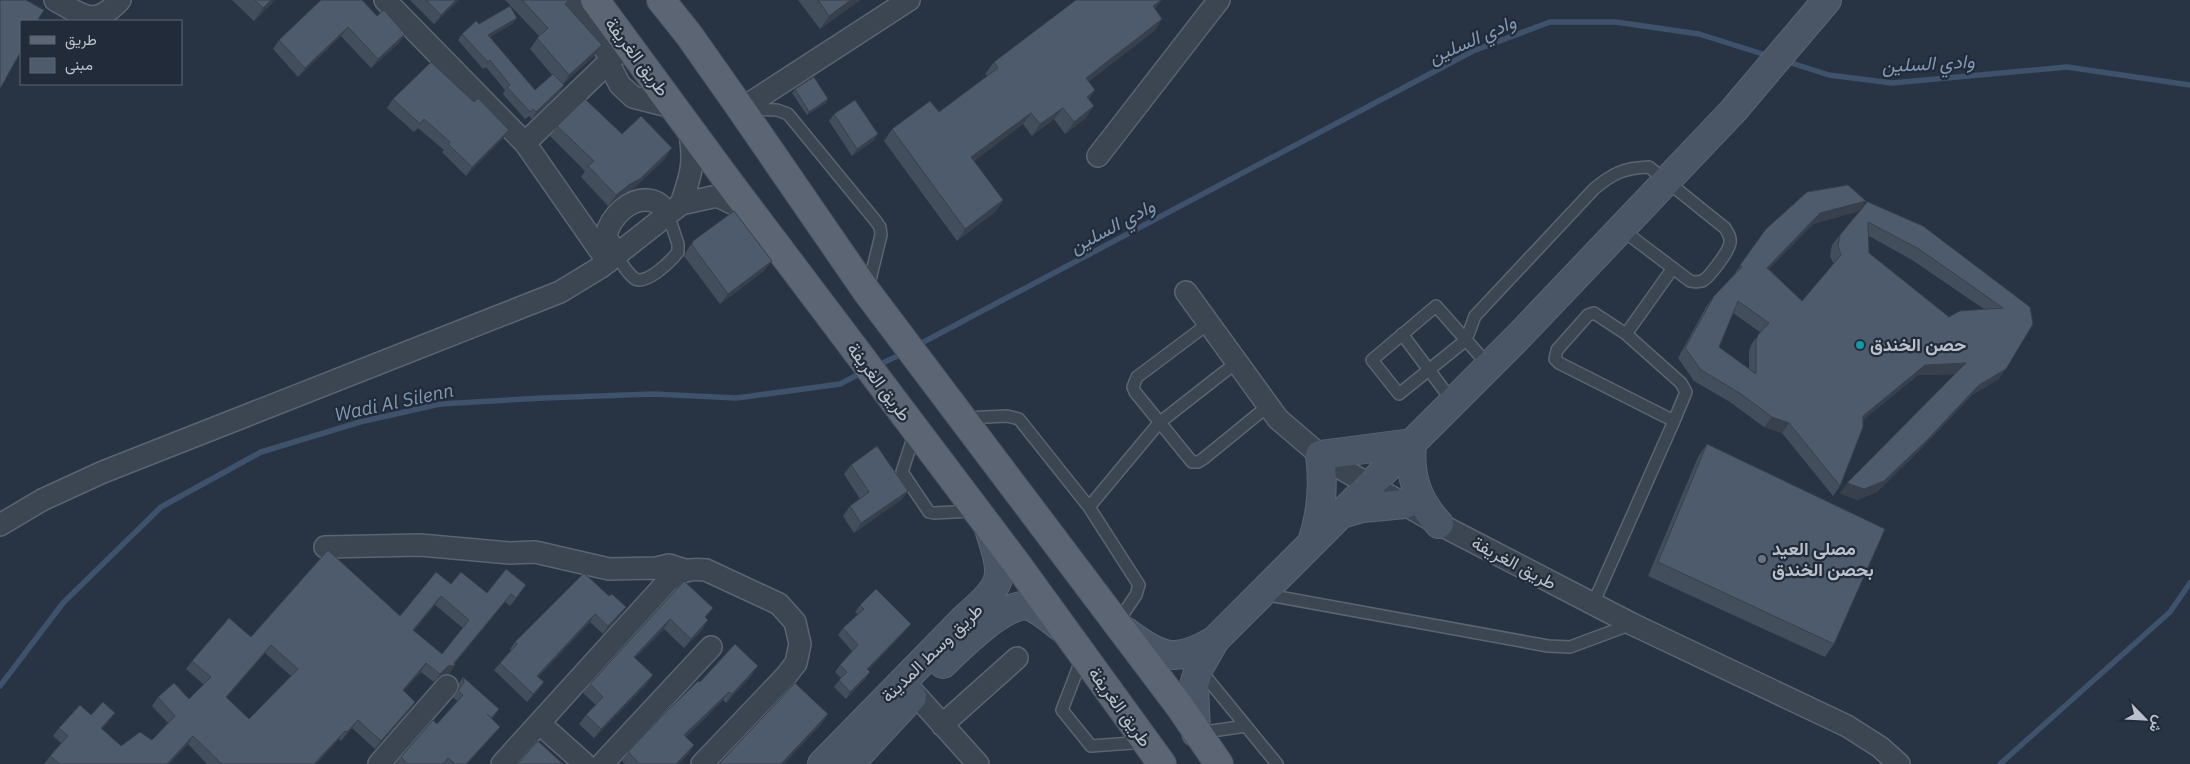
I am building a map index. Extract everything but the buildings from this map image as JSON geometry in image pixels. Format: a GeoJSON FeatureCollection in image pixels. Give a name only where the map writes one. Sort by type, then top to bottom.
{"type":"FeatureCollection","features":[{"type":"Feature","properties":{"kind":"main road","name":"طريق الغريفة"},"geometry":{"type":"LineString","coordinates":[[595,0],[618,53],[682,118],[982,518],[1162,764]]}},
{"type":"Feature","properties":{"kind":"main road"},"geometry":{"type":"LineString","coordinates":[[661,0],[741,108],[868,292],[1180,708],[1219,764]]}},
{"type":"Feature","properties":{"kind":"street"},"geometry":{"type":"LineString","coordinates":[[55,0],[91,18],[103,15],[120,0]]}},
{"type":"Feature","properties":{"kind":"street"},"geometry":{"type":"LineString","coordinates":[[386,0],[525,143],[612,259]]}},
{"type":"Feature","properties":{"kind":"street"},"geometry":{"type":"LineString","coordinates":[[572,0],[608,54],[618,53]]}},
{"type":"Feature","properties":{"kind":"street"},"geometry":{"type":"LineString","coordinates":[[741,108],[909,0]]}},
{"type":"Feature","properties":{"kind":"street"},"geometry":{"type":"LineString","coordinates":[[1098,156],[1219,0]]}},
{"type":"Feature","properties":{"kind":"street"},"geometry":{"type":"LineString","coordinates":[[1116,624],[1148,649],[1167,654],[1185,655],[1215,640],[1489,366],[1667,181],[1733,111],[1827,0]]}},
{"type":"Feature","properties":{"kind":"street"},"geometry":{"type":"LineString","coordinates":[[525,143],[618,53]]}},
{"type":"Feature","properties":{"kind":"street"},"geometry":{"type":"LineString","coordinates":[[675,209],[691,175],[694,154],[682,118]]}},
{"type":"Feature","properties":{"kind":"street"},"geometry":{"type":"LineString","coordinates":[[0,525],[42,500],[103,472],[560,292],[612,259],[675,209],[717,196],[734,204],[758,220]]}},
{"type":"Feature","properties":{"kind":"street"},"geometry":{"type":"LineString","coordinates":[[612,259],[606,236],[608,226],[623,208],[642,200],[652,200],[675,209]]}},
{"type":"Feature","properties":{"kind":"street","name":"طريق الغريفة"},"geometry":{"type":"LineString","coordinates":[[1186,292],[1278,419],[1320,456],[1439,524],[1632,624],[1847,726],[1880,747],[1898,764]]}},
{"type":"Feature","properties":{"kind":"street"},"geometry":{"type":"LineString","coordinates":[[1312,542],[1321,508],[1322,473],[1320,456],[1412,444]]}},
{"type":"Feature","properties":{"kind":"street"},"geometry":{"type":"LineString","coordinates":[[1412,444],[1410,461],[1412,479],[1418,496],[1427,511],[1439,524]]}},
{"type":"Feature","properties":{"kind":"street"},"geometry":{"type":"LineString","coordinates":[[1341,514],[1362,508],[1405,504]]}},
{"type":"Feature","properties":{"kind":"street","name":"طريق وسط المدينة"},"geometry":{"type":"LineString","coordinates":[[822,764],[965,618],[990,596],[997,585],[1000,572],[996,549],[982,518]]}},
{"type":"Feature","properties":{"kind":"street"},"geometry":{"type":"LineString","coordinates":[[324,547],[420,545],[510,553],[535,552],[609,569],[656,568],[669,565],[685,570],[706,570],[778,604],[795,622],[800,644],[796,663],[702,764]]}},
{"type":"Feature","properties":{"kind":"street"},"geometry":{"type":"LineString","coordinates":[[502,764],[668,581],[685,570]]}},
{"type":"Feature","properties":{"kind":"street","name":"طريق وسط المدينة"},"geometry":{"type":"LineString","coordinates":[[850,764],[948,659],[996,617],[1018,606],[1029,606],[1062,628]]}},
{"type":"Feature","properties":{"kind":"street"},"geometry":{"type":"LineString","coordinates":[[1196,733],[1194,685],[1199,668],[1215,640]]}},
{"type":"Feature","properties":{"kind":"street"},"geometry":{"type":"LineString","coordinates":[[602,764],[711,647]]}},
{"type":"Feature","properties":{"kind":"street"},"geometry":{"type":"LineString","coordinates":[[942,724],[1017,658]]}},
{"type":"Feature","properties":{"kind":"street"},"geometry":{"type":"LineString","coordinates":[[379,764],[447,686]]}},
{"type":"Feature","properties":{"kind":"street"},"geometry":{"type":"LineString","coordinates":[[915,694],[978,764]]}},
{"type":"Feature","properties":{"kind":"street"},"geometry":{"type":"LineString","coordinates":[[540,724],[585,764]]}},
{"type":"Feature","properties":{"kind":"lane"},"geometry":{"type":"LineString","coordinates":[[741,108],[777,110],[788,114],[875,220],[881,235],[868,292]]}},
{"type":"Feature","properties":{"kind":"lane"},"geometry":{"type":"LineString","coordinates":[[1489,366],[1466,340],[1436,306],[1372,360],[1399,394],[1466,340],[1475,316],[1594,189],[1610,176],[1629,168],[1649,167],[1725,228],[1729,235],[1730,244],[1728,251],[1706,278],[1701,281],[1690,281],[1621,229]]}},
{"type":"Feature","properties":{"kind":"lane"},"geometry":{"type":"LineString","coordinates":[[612,259],[634,278],[639,280],[650,278],[678,252],[675,209]]}},
{"type":"Feature","properties":{"kind":"lane"},"geometry":{"type":"LineString","coordinates":[[1626,334],[1673,268]]}},
{"type":"Feature","properties":{"kind":"lane"},"geometry":{"type":"LineString","coordinates":[[1593,604],[1674,421],[1686,392],[1684,387],[1626,334],[1597,314],[1591,313],[1557,350],[1555,359],[1674,421]]}},
{"type":"Feature","properties":{"kind":"lane"},"geometry":{"type":"LineString","coordinates":[[1209,323],[1136,377],[1134,382],[1135,392],[1192,462],[1198,462],[1268,406]]}},
{"type":"Feature","properties":{"kind":"lane"},"geometry":{"type":"LineString","coordinates":[[1402,334],[1453,402]]}},
{"type":"Feature","properties":{"kind":"lane"},"geometry":{"type":"LineString","coordinates":[[1089,506],[1159,423],[1237,362]]}},
{"type":"Feature","properties":{"kind":"lane"},"geometry":{"type":"LineString","coordinates":[[962,418],[1007,416],[1019,419],[1089,506],[1139,585],[1136,595],[1116,624]]}},
{"type":"Feature","properties":{"kind":"lane"},"geometry":{"type":"LineString","coordinates":[[916,430],[902,472],[926,508],[934,513],[982,518]]}},
{"type":"Feature","properties":{"kind":"lane"},"geometry":{"type":"LineString","coordinates":[[1261,594],[1548,646],[1570,647],[1632,624]]}},
{"type":"Feature","properties":{"kind":"lane"},"geometry":{"type":"LineString","coordinates":[[1083,656],[1062,710],[1091,746],[1146,742]]}},
{"type":"Feature","properties":{"kind":"lane"},"geometry":{"type":"LineString","coordinates":[[1199,668],[1277,764]]}},
{"type":"Feature","properties":{"kind":"lane"},"geometry":{"type":"LineString","coordinates":[[1196,733],[1246,726]]}},
{"type":"Feature","properties":{"kind":"waterway","name":"وادي السلين"},"geometry":{"type":"LineString","coordinates":[[916,346],[1473,51],[1550,22],[1616,22],[1699,34],[1769,56]]}},
{"type":"Feature","properties":{"kind":"waterway","name":"وادي السلين"},"geometry":{"type":"LineString","coordinates":[[1785,61],[1829,75],[1892,83],[2067,67],[2190,85]]}},
{"type":"Feature","properties":{"kind":"waterway","name":"Wadi Al Silenn"},"geometry":{"type":"LineString","coordinates":[[876,366],[904,353]]}},
{"type":"Feature","properties":{"kind":"waterway","name":"Wadi Al Silenn"},"geometry":{"type":"LineString","coordinates":[[0,686],[63,603],[161,507],[261,452],[360,422],[440,404],[653,394],[737,398],[840,384],[863,372]]}},
{"type":"Feature","properties":{"kind":"waterway"},"geometry":{"type":"LineString","coordinates":[[2000,764],[2170,612],[2190,583]]}},
{"type":"Feature","properties":{"kind":"place","name":"حصن الخندق"},"geometry":{"type":"Point","coordinates":[1860,345]}},
{"type":"Feature","properties":{"kind":"place","name":"مصلى العيد بحصن الخندق"},"geometry":{"type":"Point","coordinates":[1762,559]}}]}
